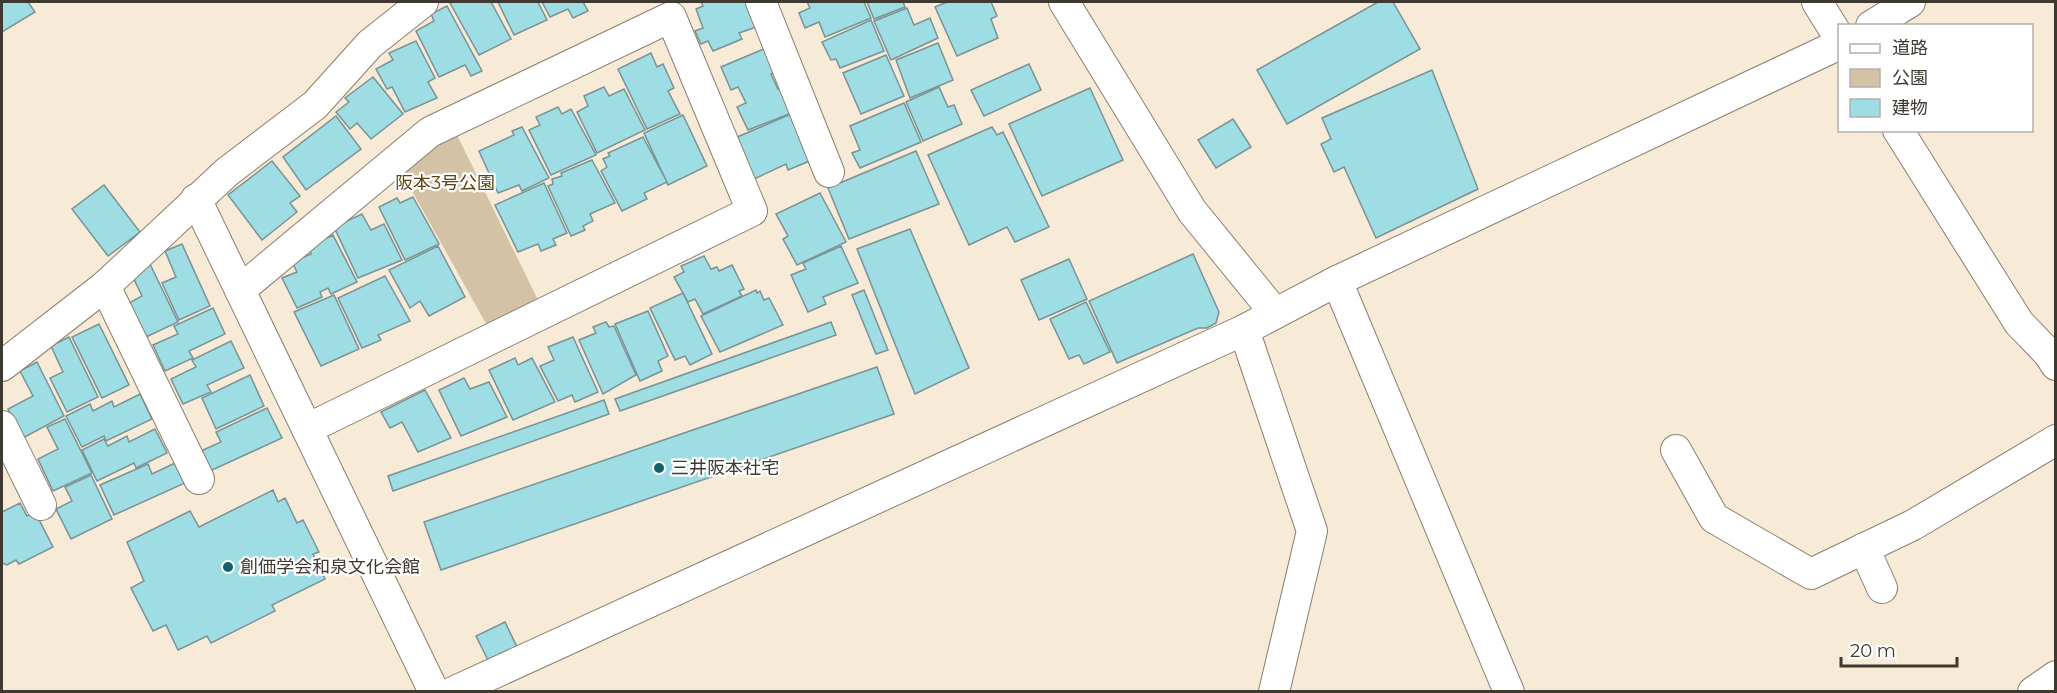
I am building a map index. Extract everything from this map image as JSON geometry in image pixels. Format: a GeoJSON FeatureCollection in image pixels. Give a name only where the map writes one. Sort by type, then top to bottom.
{"type":"FeatureCollection","features":[{"type":"Feature","properties":{"kind":"street"},"geometry":{"type":"LineString","coordinates":[[2,366],[105,286],[227,172],[315,105],[370,44],[423,2]]}},
{"type":"Feature","properties":{"kind":"street"},"geometry":{"type":"LineString","coordinates":[[761,2],[829,172]]}},
{"type":"Feature","properties":{"kind":"street"},"geometry":{"type":"LineString","coordinates":[[1064,2],[1192,211],[1275,313]]}},
{"type":"Feature","properties":{"kind":"street"},"geometry":{"type":"LineString","coordinates":[[1817,2],[1838,37]]}},
{"type":"Feature","properties":{"kind":"street"},"geometry":{"type":"LineString","coordinates":[[1873,24],[1910,2]]}},
{"type":"Feature","properties":{"kind":"street"},"geometry":{"type":"LineString","coordinates":[[240,290],[430,132],[671,17],[752,211],[307,429]]}},
{"type":"Feature","properties":{"kind":"street"},"geometry":{"type":"LineString","coordinates":[[453,692],[1244,330],[1337,281],[1838,44]]}},
{"type":"Feature","properties":{"kind":"street"},"geometry":{"type":"LineString","coordinates":[[1899,132],[2019,323],[2048,353],[2055,365]]}},
{"type":"Feature","properties":{"kind":"street"},"geometry":{"type":"LineString","coordinates":[[196,199],[434,692]]}},
{"type":"Feature","properties":{"kind":"street"},"geometry":{"type":"LineString","coordinates":[[1337,281],[1509,692]]}},
{"type":"Feature","properties":{"kind":"street"},"geometry":{"type":"LineString","coordinates":[[105,286],[200,479]]}},
{"type":"Feature","properties":{"kind":"street"},"geometry":{"type":"LineString","coordinates":[[1244,330],[1312,531],[1274,692]]}},
{"type":"Feature","properties":{"kind":"street"},"geometry":{"type":"LineString","coordinates":[[2,426],[41,505]]}},
{"type":"Feature","properties":{"kind":"street"},"geometry":{"type":"LineString","coordinates":[[1676,450],[1714,518],[1811,574],[1912,525],[2055,440]]}},
{"type":"Feature","properties":{"kind":"street"},"geometry":{"type":"LineString","coordinates":[[1864,548],[1882,588]]}},
{"type":"Feature","properties":{"kind":"street"},"geometry":{"type":"LineString","coordinates":[[2033,692],[2055,676]]}},
{"type":"Feature","properties":{"kind":"green space","name":"阪本3号公園"},"geometry":{"type":"Polygon","coordinates":[[[456,133],[538,300],[489,329],[402,173],[456,133]]]}},
{"type":"Feature","properties":{"kind":"building"},"geometry":{"type":"Polygon","coordinates":[[[2,2],[28,2],[35,12],[2,32],[2,2]]]}},
{"type":"Feature","properties":{"kind":"building"},"geometry":{"type":"Polygon","coordinates":[[[491,2],[511,39],[479,55],[450,3],[491,2]]]}},
{"type":"Feature","properties":{"kind":"building"},"geometry":{"type":"Polygon","coordinates":[[[498,2],[538,2],[547,20],[514,35],[498,2]]]}},
{"type":"Feature","properties":{"kind":"building"},"geometry":{"type":"Polygon","coordinates":[[[542,2],[583,2],[588,11],[573,18],[568,9],[550,17],[542,2]]]}},
{"type":"Feature","properties":{"kind":"building"},"geometry":{"type":"Polygon","coordinates":[[[701,2],[748,2],[759,26],[739,33],[742,39],[713,51],[708,41],[701,44],[695,31],[703,28],[696,9],[703,6],[701,2]]]}},
{"type":"Feature","properties":{"kind":"building"},"geometry":{"type":"Polygon","coordinates":[[[807,2],[864,2],[871,18],[825,37],[819,22],[805,28],[799,13],[810,8],[807,2]]]}},
{"type":"Feature","properties":{"kind":"building"},"geometry":{"type":"Polygon","coordinates":[[[867,2],[903,2],[905,7],[874,19],[867,2]]]}},
{"type":"Feature","properties":{"kind":"building"},"geometry":{"type":"Polygon","coordinates":[[[947,2],[991,2],[997,16],[991,19],[998,38],[957,56],[935,7],[947,2]]]}},
{"type":"Feature","properties":{"kind":"building"},"geometry":{"type":"Polygon","coordinates":[[[1378,2],[1393,2],[1420,49],[1287,124],[1257,70],[1378,2]]]}},
{"type":"Feature","properties":{"kind":"building"},"geometry":{"type":"Polygon","coordinates":[[[447,6],[482,71],[471,76],[465,65],[439,77],[416,31],[434,21],[431,14],[447,6]]]}},
{"type":"Feature","properties":{"kind":"building"},"geometry":{"type":"Polygon","coordinates":[[[907,8],[914,25],[930,18],[938,38],[891,60],[874,21],[907,8]]]}},
{"type":"Feature","properties":{"kind":"building"},"geometry":{"type":"Polygon","coordinates":[[[871,20],[884,51],[840,68],[836,59],[831,60],[822,42],[871,20]]]}},
{"type":"Feature","properties":{"kind":"building"},"geometry":{"type":"Polygon","coordinates":[[[416,41],[435,78],[428,82],[437,98],[405,112],[392,87],[387,89],[376,69],[393,60],[389,53],[416,41]]]}},
{"type":"Feature","properties":{"kind":"building"},"geometry":{"type":"Polygon","coordinates":[[[938,43],[953,80],[910,98],[896,60],[938,43]]]}},
{"type":"Feature","properties":{"kind":"building"},"geometry":{"type":"Polygon","coordinates":[[[766,48],[777,72],[771,74],[778,89],[782,86],[794,112],[748,130],[737,107],[746,103],[738,87],[731,90],[721,67],[766,48]]]}},
{"type":"Feature","properties":{"kind":"building"},"geometry":{"type":"Polygon","coordinates":[[[651,53],[657,67],[663,64],[674,88],[668,91],[680,114],[647,129],[618,69],[651,53]]]}},
{"type":"Feature","properties":{"kind":"building"},"geometry":{"type":"Polygon","coordinates":[[[886,55],[904,96],[861,114],[843,73],[886,55]]]}},
{"type":"Feature","properties":{"kind":"building"},"geometry":{"type":"Polygon","coordinates":[[[1029,64],[1041,90],[984,116],[971,90],[1029,64]]]}},
{"type":"Feature","properties":{"kind":"building"},"geometry":{"type":"Polygon","coordinates":[[[1432,70],[1478,189],[1376,238],[1344,167],[1334,172],[1321,144],[1331,139],[1322,118],[1432,70]]]}},
{"type":"Feature","properties":{"kind":"building"},"geometry":{"type":"Polygon","coordinates":[[[373,77],[403,114],[371,139],[357,123],[350,129],[336,112],[349,102],[345,98],[373,77]]]}},
{"type":"Feature","properties":{"kind":"building"},"geometry":{"type":"Polygon","coordinates":[[[604,87],[609,96],[624,89],[645,130],[597,153],[577,112],[588,106],[584,96],[604,87]]]}},
{"type":"Feature","properties":{"kind":"building"},"geometry":{"type":"Polygon","coordinates":[[[939,87],[948,107],[954,105],[962,124],[923,141],[906,102],[939,87]]]}},
{"type":"Feature","properties":{"kind":"building"},"geometry":{"type":"Polygon","coordinates":[[[1090,88],[1123,160],[1042,196],[1009,124],[1090,88]]]}},
{"type":"Feature","properties":{"kind":"building"},"geometry":{"type":"Polygon","coordinates":[[[904,103],[921,142],[860,168],[852,153],[860,150],[850,126],[904,103]]]}},
{"type":"Feature","properties":{"kind":"building"},"geometry":{"type":"Polygon","coordinates":[[[558,107],[562,114],[571,109],[596,155],[551,175],[529,130],[540,125],[536,117],[558,107]]]}},
{"type":"Feature","properties":{"kind":"building"},"geometry":{"type":"Polygon","coordinates":[[[791,114],[812,160],[788,170],[786,164],[754,179],[735,138],[791,114]]]}},
{"type":"Feature","properties":{"kind":"building"},"geometry":{"type":"Polygon","coordinates":[[[683,115],[707,166],[668,185],[644,133],[683,115]]]}},
{"type":"Feature","properties":{"kind":"building"},"geometry":{"type":"Polygon","coordinates":[[[336,116],[361,149],[306,190],[283,157],[336,116]]]}},
{"type":"Feature","properties":{"kind":"building"},"geometry":{"type":"Polygon","coordinates":[[[1233,119],[1251,147],[1216,168],[1198,140],[1233,119]]]}},
{"type":"Feature","properties":{"kind":"building"},"geometry":{"type":"Polygon","coordinates":[[[522,127],[549,178],[522,191],[519,185],[498,193],[479,151],[514,135],[512,131],[522,127]]]}},
{"type":"Feature","properties":{"kind":"building"},"geometry":{"type":"Polygon","coordinates":[[[992,127],[997,135],[1003,132],[1049,227],[1015,242],[1007,227],[969,245],[928,155],[992,127]]]}},
{"type":"Feature","properties":{"kind":"building"},"geometry":{"type":"Polygon","coordinates":[[[643,137],[667,182],[644,193],[647,199],[622,211],[601,171],[607,167],[603,159],[610,156],[608,153],[643,137]]]}},
{"type":"Feature","properties":{"kind":"building"},"geometry":{"type":"Polygon","coordinates":[[[916,151],[939,204],[849,239],[828,188],[916,151]]]}},
{"type":"Feature","properties":{"kind":"building"},"geometry":{"type":"Polygon","coordinates":[[[592,160],[615,203],[590,214],[593,221],[583,226],[585,230],[571,236],[548,186],[553,184],[552,179],[562,176],[561,173],[592,160]]]}},
{"type":"Feature","properties":{"kind":"building"},"geometry":{"type":"Polygon","coordinates":[[[272,161],[300,196],[290,203],[297,212],[262,240],[228,195],[272,161]]]}},
{"type":"Feature","properties":{"kind":"building"},"geometry":{"type":"Polygon","coordinates":[[[544,183],[567,233],[553,239],[556,245],[541,251],[538,244],[518,252],[495,205],[544,183]]]}},
{"type":"Feature","properties":{"kind":"building"},"geometry":{"type":"Polygon","coordinates":[[[104,185],[140,232],[108,256],[72,209],[104,185]]]}},
{"type":"Feature","properties":{"kind":"building"},"geometry":{"type":"Polygon","coordinates":[[[820,193],[846,242],[797,265],[783,239],[788,236],[776,214],[820,193]]]}},
{"type":"Feature","properties":{"kind":"building"},"geometry":{"type":"Polygon","coordinates":[[[413,197],[439,244],[405,260],[379,207],[397,198],[400,203],[413,197]]]}},
{"type":"Feature","properties":{"kind":"building"},"geometry":{"type":"Polygon","coordinates":[[[362,214],[371,230],[384,224],[402,260],[358,278],[334,227],[362,214]]]}},
{"type":"Feature","properties":{"kind":"building"},"geometry":{"type":"Polygon","coordinates":[[[910,229],[969,368],[915,394],[857,249],[910,229]]]}},
{"type":"Feature","properties":{"kind":"building"},"geometry":{"type":"Polygon","coordinates":[[[333,235],[357,282],[331,294],[328,288],[320,292],[322,297],[297,308],[282,278],[297,272],[292,262],[311,254],[309,246],[333,235]]]}},
{"type":"Feature","properties":{"kind":"building"},"geometry":{"type":"Polygon","coordinates":[[[182,244],[210,306],[179,320],[162,283],[176,277],[165,251],[182,244]]]}},
{"type":"Feature","properties":{"kind":"building"},"geometry":{"type":"Polygon","coordinates":[[[438,246],[465,297],[429,316],[420,301],[410,308],[389,270],[438,246]]]}},
{"type":"Feature","properties":{"kind":"building"},"geometry":{"type":"Polygon","coordinates":[[[841,246],[858,283],[823,297],[826,304],[808,312],[791,275],[806,269],[803,263],[841,246]]]}},
{"type":"Feature","properties":{"kind":"building"},"geometry":{"type":"Polygon","coordinates":[[[1193,254],[1219,312],[1216,323],[1207,328],[1198,328],[1117,363],[1089,301],[1193,254]]]}},
{"type":"Feature","properties":{"kind":"building"},"geometry":{"type":"Polygon","coordinates":[[[704,256],[711,269],[717,267],[719,271],[732,265],[744,289],[739,291],[742,296],[703,314],[695,299],[688,302],[674,277],[684,272],[681,266],[704,256]]]}},
{"type":"Feature","properties":{"kind":"building"},"geometry":{"type":"Polygon","coordinates":[[[1069,259],[1087,299],[1039,320],[1021,280],[1069,259]]]}},
{"type":"Feature","properties":{"kind":"building"},"geometry":{"type":"Polygon","coordinates":[[[149,262],[178,322],[146,337],[129,303],[142,296],[130,271],[149,262]]]}},
{"type":"Feature","properties":{"kind":"building"},"geometry":{"type":"Polygon","coordinates":[[[385,276],[410,321],[378,335],[381,340],[362,348],[338,298],[385,276]]]}},
{"type":"Feature","properties":{"kind":"building"},"geometry":{"type":"Polygon","coordinates":[[[756,290],[757,293],[760,291],[764,300],[769,298],[783,325],[720,352],[701,316],[756,290]]]}},
{"type":"Feature","properties":{"kind":"building"},"geometry":{"type":"Polygon","coordinates":[[[864,290],[888,350],[876,354],[852,295],[864,290]]]}},
{"type":"Feature","properties":{"kind":"building"},"geometry":{"type":"Polygon","coordinates":[[[683,293],[712,354],[690,365],[685,356],[675,360],[650,308],[683,293]]]}},
{"type":"Feature","properties":{"kind":"building"},"geometry":{"type":"Polygon","coordinates":[[[334,295],[359,349],[321,366],[294,312],[334,295]]]}},
{"type":"Feature","properties":{"kind":"building"},"geometry":{"type":"Polygon","coordinates":[[[1086,302],[1110,352],[1084,364],[1079,355],[1069,359],[1050,319],[1086,302]]]}},
{"type":"Feature","properties":{"kind":"building"},"geometry":{"type":"Polygon","coordinates":[[[213,308],[225,334],[189,351],[193,358],[165,371],[153,345],[178,334],[174,326],[213,308]]]}},
{"type":"Feature","properties":{"kind":"building"},"geometry":{"type":"Polygon","coordinates":[[[648,311],[668,356],[658,361],[662,371],[640,381],[615,324],[648,311]]]}},
{"type":"Feature","properties":{"kind":"building"},"geometry":{"type":"Polygon","coordinates":[[[606,322],[609,327],[614,326],[636,375],[603,394],[579,340],[596,333],[593,327],[606,322]]]}},
{"type":"Feature","properties":{"kind":"building"},"geometry":{"type":"Polygon","coordinates":[[[831,322],[836,335],[620,411],[615,399],[831,322]]]}},
{"type":"Feature","properties":{"kind":"building"},"geometry":{"type":"Polygon","coordinates":[[[99,324],[129,385],[102,398],[72,337],[99,324]]]}},
{"type":"Feature","properties":{"kind":"building"},"geometry":{"type":"Polygon","coordinates":[[[69,337],[98,397],[67,412],[50,378],[63,372],[51,346],[69,337]]]}},
{"type":"Feature","properties":{"kind":"building"},"geometry":{"type":"Polygon","coordinates":[[[573,337],[598,392],[575,402],[572,395],[558,401],[540,366],[554,360],[548,347],[573,337]]]}},
{"type":"Feature","properties":{"kind":"building"},"geometry":{"type":"Polygon","coordinates":[[[231,341],[244,368],[207,385],[211,392],[183,404],[171,379],[196,367],[192,360],[231,341]]]}},
{"type":"Feature","properties":{"kind":"building"},"geometry":{"type":"Polygon","coordinates":[[[515,358],[518,365],[532,358],[555,402],[513,420],[489,370],[515,358]]]}},
{"type":"Feature","properties":{"kind":"building"},"geometry":{"type":"Polygon","coordinates":[[[37,362],[64,416],[23,438],[8,409],[33,396],[20,371],[37,362]]]}},
{"type":"Feature","properties":{"kind":"building","name":"三井阪本社宅"},"geometry":{"type":"Polygon","coordinates":[[[877,367],[894,414],[441,570],[424,522],[877,367]]]}},
{"type":"Feature","properties":{"kind":"building"},"geometry":{"type":"Polygon","coordinates":[[[250,375],[264,406],[216,429],[202,398],[250,375]]]}},
{"type":"Feature","properties":{"kind":"building"},"geometry":{"type":"Polygon","coordinates":[[[464,378],[470,389],[489,382],[507,417],[461,436],[439,390],[464,378]]]}},
{"type":"Feature","properties":{"kind":"building"},"geometry":{"type":"Polygon","coordinates":[[[425,390],[451,438],[418,452],[402,422],[390,428],[381,412],[425,390]]]}},
{"type":"Feature","properties":{"kind":"building"},"geometry":{"type":"Polygon","coordinates":[[[140,394],[152,419],[106,441],[104,436],[82,447],[66,416],[90,404],[93,411],[112,401],[114,407],[140,394]]]}},
{"type":"Feature","properties":{"kind":"building"},"geometry":{"type":"Polygon","coordinates":[[[604,400],[609,414],[393,491],[388,476],[604,400]]]}},
{"type":"Feature","properties":{"kind":"building"},"geometry":{"type":"Polygon","coordinates":[[[267,408],[282,438],[210,471],[201,451],[221,442],[216,432],[267,408]]]}},
{"type":"Feature","properties":{"kind":"building"},"geometry":{"type":"Polygon","coordinates":[[[65,419],[92,473],[53,491],[38,459],[58,449],[47,427],[65,419]]]}},
{"type":"Feature","properties":{"kind":"building"},"geometry":{"type":"Polygon","coordinates":[[[155,429],[167,453],[136,468],[134,463],[97,481],[82,450],[104,439],[108,446],[127,436],[129,442],[155,429]]]}},
{"type":"Feature","properties":{"kind":"building"},"geometry":{"type":"Polygon","coordinates":[[[175,463],[185,483],[114,515],[100,485],[148,464],[152,474],[175,463]]]}},
{"type":"Feature","properties":{"kind":"building"},"geometry":{"type":"Polygon","coordinates":[[[91,475],[112,519],[71,539],[56,509],[72,501],[65,487],[91,475]]]}},
{"type":"Feature","properties":{"kind":"building","name":"創価学会和泉文化会館"},"geometry":{"type":"Polygon","coordinates":[[[273,490],[278,502],[285,498],[297,523],[303,520],[319,552],[313,554],[325,579],[272,605],[275,611],[211,643],[207,636],[178,650],[166,625],[153,631],[131,588],[144,581],[127,542],[190,511],[199,527],[273,490]]]}},
{"type":"Feature","properties":{"kind":"building"},"geometry":{"type":"Polygon","coordinates":[[[20,503],[27,516],[35,512],[53,547],[19,564],[16,560],[7,565],[2,563],[2,512],[20,503]]]}},
{"type":"Feature","properties":{"kind":"building"},"geometry":{"type":"Polygon","coordinates":[[[505,622],[518,649],[489,662],[476,636],[505,622]]]}},
{"type":"Feature","properties":{"kind":"place","name":"三井阪本社宅"},"geometry":{"type":"Point","coordinates":[659,468]}},
{"type":"Feature","properties":{"kind":"place","name":"創価学会和泉文化会館"},"geometry":{"type":"Point","coordinates":[228,567]}}]}
